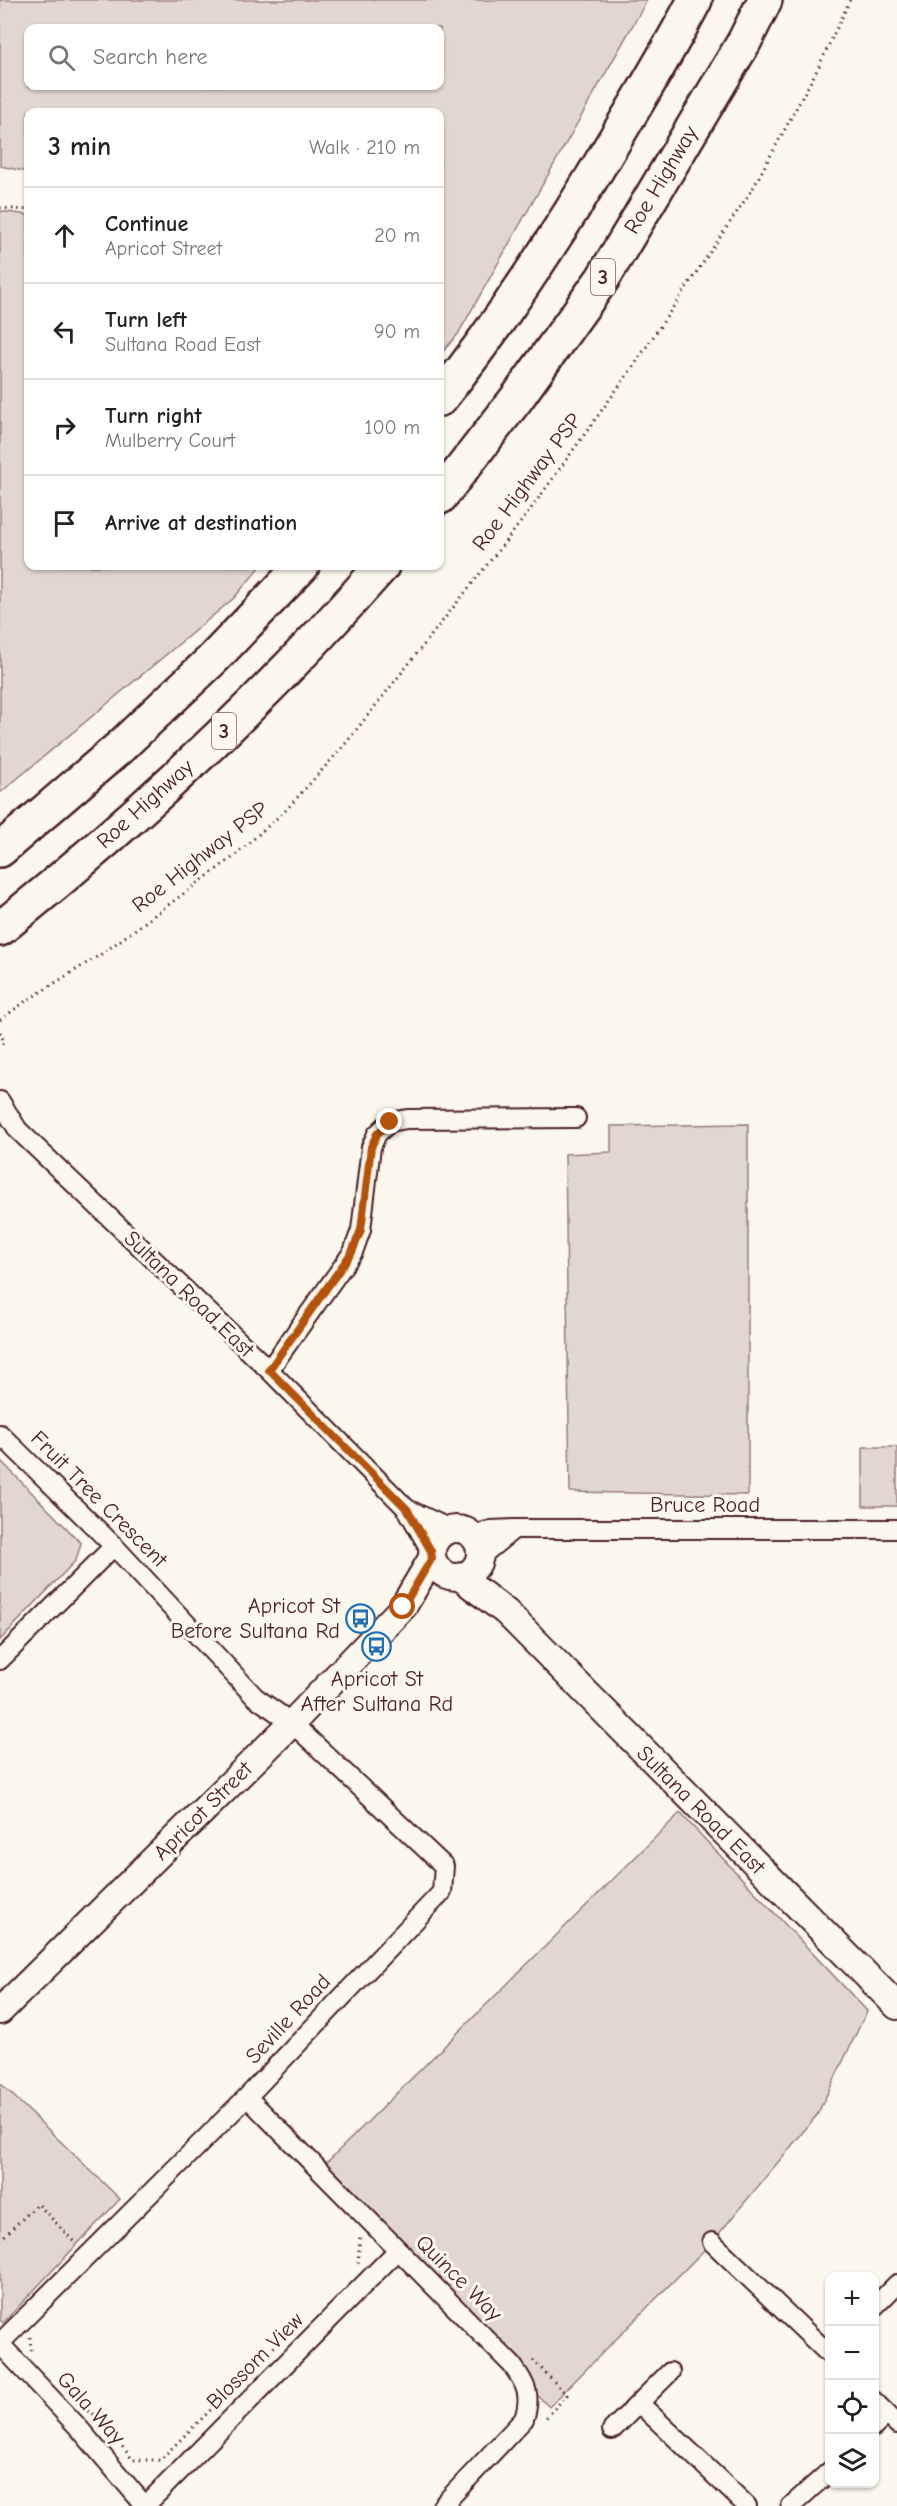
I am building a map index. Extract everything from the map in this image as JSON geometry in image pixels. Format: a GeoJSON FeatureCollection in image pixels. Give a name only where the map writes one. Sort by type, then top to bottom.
{"type":"FeatureCollection","features":[{"type":"Feature","properties":{"kind":"highway"},"geometry":{"type":"LineString","coordinates":[[444,394],[551,246],[670,48],[695,0]]}},
{"type":"Feature","properties":{"kind":"highway","name":"Roe Highway"},"geometry":{"type":"LineString","coordinates":[[444,493],[517,398],[603,278],[744,42],[765,0]]}},
{"type":"Feature","properties":{"kind":"highway"},"geometry":{"type":"LineString","coordinates":[[0,850],[120,747],[214,657],[298,570]]}},
{"type":"Feature","properties":{"kind":"highway","name":"Roe Highway"},"geometry":{"type":"LineString","coordinates":[[0,929],[55,885],[158,794],[255,702],[378,570]]}},
{"type":"Feature","properties":{"kind":"street","name":"Sultana Road East"},"geometry":{"type":"LineString","coordinates":[[0,1101],[18,1130],[269,1370],[407,1509],[466,1556],[506,1612],[897,2006]]}},
{"type":"Feature","properties":{"kind":"street"},"geometry":{"type":"LineString","coordinates":[[269,1370],[352,1252],[361,1230],[371,1147],[377,1134],[390,1122],[406,1119],[576,1118]]}},
{"type":"Feature","properties":{"kind":"street","name":"Fruit Tree Crescent"},"geometry":{"type":"LineString","coordinates":[[0,1434],[114,1546],[255,1697],[292,1723]]}},
{"type":"Feature","properties":{"kind":"street","name":"Sultana Road East"},"geometry":{"type":"LineString","coordinates":[[407,1509],[431,1554]]}},
{"type":"Feature","properties":{"kind":"street","name":"Bruce Road"},"geometry":{"type":"LineString","coordinates":[[466,1556],[492,1530],[897,1529]]}},
{"type":"Feature","properties":{"kind":"street","name":"Apricot Street"},"geometry":{"type":"LineString","coordinates":[[0,2011],[292,1723],[403,1607],[466,1556],[439,1535],[403,1607]]}},
{"type":"Feature","properties":{"kind":"street"},"geometry":{"type":"LineString","coordinates":[[0,1660],[114,1546]]}},
{"type":"Feature","properties":{"kind":"street"},"geometry":{"type":"LineString","coordinates":[[431,1554],[434,1564],[442,1572],[466,1556]]}},
{"type":"Feature","properties":{"kind":"street","name":"Seville Road"},"geometry":{"type":"LineString","coordinates":[[0,2343],[247,2097],[442,1892],[444,1866],[292,1723]]}},
{"type":"Feature","properties":{"kind":"street","name":"Quince Way"},"geometry":{"type":"LineString","coordinates":[[247,2097],[512,2365],[526,2384],[528,2405],[524,2419],[442,2506]]}},
{"type":"Feature","properties":{"kind":"street"},"geometry":{"type":"LineString","coordinates":[[712,2242],[825,2349]]}},
{"type":"Feature","properties":{"kind":"street","name":"Blossom View"},"geometry":{"type":"LineString","coordinates":[[145,2506],[398,2250]]}},
{"type":"Feature","properties":{"kind":"street"},"geometry":{"type":"LineString","coordinates":[[879,2302],[897,2284]]}},
{"type":"Feature","properties":{"kind":"street","name":"Gala Way"},"geometry":{"type":"LineString","coordinates":[[0,2343],[145,2506]]}},
{"type":"Feature","properties":{"kind":"street"},"geometry":{"type":"LineString","coordinates":[[612,2430],[669,2372]]}},
{"type":"Feature","properties":{"kind":"street"},"geometry":{"type":"LineString","coordinates":[[639,2403],[747,2506]]}},
{"type":"Feature","properties":{"kind":"street"},"geometry":{"type":"LineString","coordinates":[[791,2506],[825,2475]]}},
{"type":"Feature","properties":{"kind":"path","name":"Roe Highway PSP"},"geometry":{"type":"LineString","coordinates":[[0,1020],[103,953],[232,858],[286,810],[342,748],[528,513],[635,364],[753,188],[818,68],[850,0]]}},
{"type":"Feature","properties":{"kind":"path"},"geometry":{"type":"LineString","coordinates":[[0,208],[24,210]]}},
{"type":"Feature","properties":{"kind":"path"},"geometry":{"type":"LineString","coordinates":[[0,1032],[4,1042],[0,1047]]}},
{"type":"Feature","properties":{"kind":"path"},"geometry":{"type":"LineString","coordinates":[[0,2240],[39,2204],[87,2256]]}},
{"type":"Feature","properties":{"kind":"path"},"geometry":{"type":"LineString","coordinates":[[351,2271],[359,2262],[360,2235],[352,2227],[363,2215]]}},
{"type":"Feature","properties":{"kind":"path"},"geometry":{"type":"LineString","coordinates":[[99,2452],[117,2440],[133,2460],[160,2460],[284,2337]]}},
{"type":"Feature","properties":{"kind":"path"},"geometry":{"type":"LineString","coordinates":[[525,2353],[567,2395],[543,2420]]}},
{"type":"Feature","properties":{"kind":"shaded area"},"geometry":{"type":"Polygon","coordinates":[[[0,0],[647,0],[458,334],[444,350],[444,108],[24,108],[24,171],[0,166],[0,0]]]}},
{"type":"Feature","properties":{"kind":"shaded area"},"geometry":{"type":"Polygon","coordinates":[[[0,211],[24,214],[24,570],[258,570],[234,598],[0,793],[0,211]]]}},
{"type":"Feature","properties":{"kind":"shaded area"},"geometry":{"type":"Polygon","coordinates":[[[748,1124],[748,1495],[570,1492],[565,1154],[611,1152],[611,1126],[748,1124]]]}},
{"type":"Feature","properties":{"kind":"shaded area"},"geometry":{"type":"Polygon","coordinates":[[[863,1447],[897,1447],[897,1506],[863,1506],[863,1447]]]}},
{"type":"Feature","properties":{"kind":"shaded area"},"geometry":{"type":"Polygon","coordinates":[[[0,1460],[81,1543],[76,1560],[0,1640],[0,1460]]]}},
{"type":"Feature","properties":{"kind":"shaded area"},"geometry":{"type":"Polygon","coordinates":[[[680,1813],[867,2011],[817,2115],[712,2242],[549,2407],[319,2170],[680,1813]]]}},
{"type":"Feature","properties":{"kind":"shaded area"},"geometry":{"type":"Polygon","coordinates":[[[0,2083],[120,2199],[3,2323],[0,2320],[0,2083]]]}},
{"type":"Feature","properties":{"kind":"place","name":"Apricot St Before Sultana Rd"},"geometry":{"type":"Point","coordinates":[361,1619]}},
{"type":"Feature","properties":{"kind":"place","name":"Apricot St After Sultana Rd"},"geometry":{"type":"Point","coordinates":[377,1647]}},
{"type":"Feature","properties":{"kind":"route"},"geometry":{"type":"LineString","coordinates":[[390,1122],[377,1134],[371,1147],[361,1230],[352,1252],[269,1370],[407,1509],[431,1551],[432,1558],[403,1607]]}}]}
